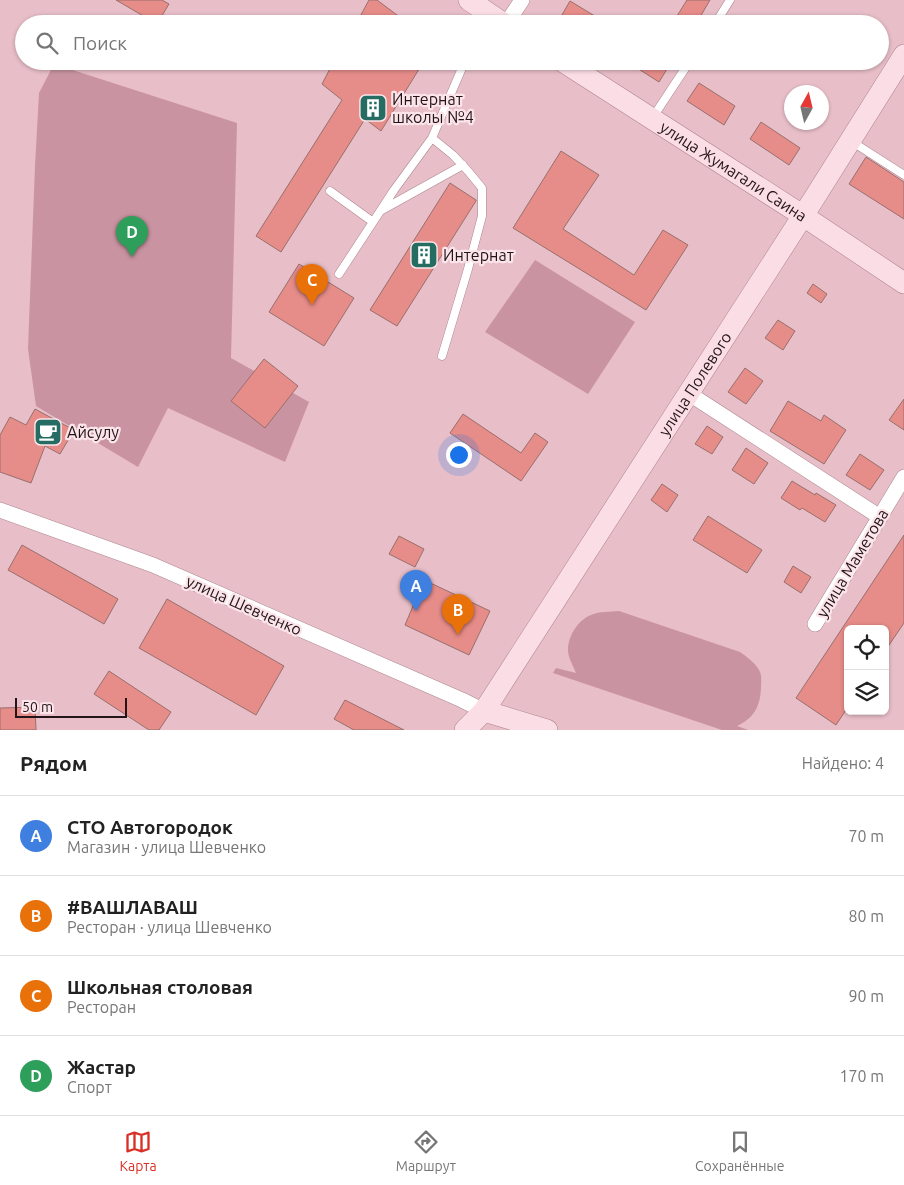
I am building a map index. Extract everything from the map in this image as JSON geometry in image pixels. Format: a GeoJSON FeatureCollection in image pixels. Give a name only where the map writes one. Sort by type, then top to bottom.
{"type":"FeatureCollection","features":[{"type":"Feature","properties":{"kind":"street"},"geometry":{"type":"LineString","coordinates":[[469,0],[490,15]]}},
{"type":"Feature","properties":{"kind":"street"},"geometry":{"type":"LineString","coordinates":[[501,15],[522,0]]}},
{"type":"Feature","properties":{"kind":"street","name":"улица Полевого"},"geometry":{"type":"LineString","coordinates":[[465,730],[484,711],[904,55]]}},
{"type":"Feature","properties":{"kind":"street","name":"улица Жумагали Саина"},"geometry":{"type":"LineString","coordinates":[[576,70],[904,283]]}},
{"type":"Feature","properties":{"kind":"street"},"geometry":{"type":"LineString","coordinates":[[688,393],[880,517]]}},
{"type":"Feature","properties":{"kind":"street","name":"улица Маметова"},"geometry":{"type":"LineString","coordinates":[[814,624],[904,477]]}},
{"type":"Feature","properties":{"kind":"street","name":"улица Шевченко"},"geometry":{"type":"LineString","coordinates":[[0,510],[153,565],[484,711]]}},
{"type":"Feature","properties":{"kind":"street"},"geometry":{"type":"LineString","coordinates":[[484,711],[514,723],[548,730]]}},
{"type":"Feature","properties":{"kind":"lane"},"geometry":{"type":"LineString","coordinates":[[721,15],[730,0]]}},
{"type":"Feature","properties":{"kind":"lane"},"geometry":{"type":"LineString","coordinates":[[339,274],[432,138],[462,70]]}},
{"type":"Feature","properties":{"kind":"lane"},"geometry":{"type":"LineString","coordinates":[[652,118],[684,70]]}},
{"type":"Feature","properties":{"kind":"lane"},"geometry":{"type":"LineString","coordinates":[[432,138],[453,155],[482,188],[482,216],[442,356]]}},
{"type":"Feature","properties":{"kind":"lane"},"geometry":{"type":"LineString","coordinates":[[850,140],[904,175]]}},
{"type":"Feature","properties":{"kind":"lane"},"geometry":{"type":"LineString","coordinates":[[381,211],[463,165]]}},
{"type":"Feature","properties":{"kind":"lane"},"geometry":{"type":"LineString","coordinates":[[330,191],[373,222]]}},
{"type":"Feature","properties":{"kind":"shaded area"},"geometry":{"type":"Polygon","coordinates":[[[51,70],[73,70],[237,123],[231,358],[309,402],[285,462],[168,408],[138,467],[36,406],[28,349],[39,93],[51,70]]]}},
{"type":"Feature","properties":{"kind":"shaded area"},"geometry":{"type":"Polygon","coordinates":[[[535,260],[635,322],[588,394],[485,332],[535,260]]]}},
{"type":"Feature","properties":{"kind":"shaded area"},"geometry":{"type":"Polygon","coordinates":[[[619,611],[740,652],[752,661],[759,669],[761,675],[759,701],[752,715],[737,726],[748,730],[722,730],[553,673],[556,668],[576,673],[569,656],[568,645],[575,629],[586,617],[601,612],[619,611]]]}},
{"type":"Feature","properties":{"kind":"building"},"geometry":{"type":"Polygon","coordinates":[[[116,0],[162,0],[169,4],[162,15],[142,15],[116,0]]]}},
{"type":"Feature","properties":{"kind":"building"},"geometry":{"type":"Polygon","coordinates":[[[369,0],[377,0],[397,15],[361,15],[369,0]]]}},
{"type":"Feature","properties":{"kind":"building"},"geometry":{"type":"Polygon","coordinates":[[[687,0],[710,0],[701,15],[678,15],[687,0]]]}},
{"type":"Feature","properties":{"kind":"building"},"geometry":{"type":"Polygon","coordinates":[[[570,1],[593,15],[562,15],[570,1]]]}},
{"type":"Feature","properties":{"kind":"building"},"geometry":{"type":"Polygon","coordinates":[[[329,70],[418,70],[381,131],[365,119],[281,252],[256,236],[342,100],[322,84],[329,70]]]}},
{"type":"Feature","properties":{"kind":"building"},"geometry":{"type":"Polygon","coordinates":[[[640,70],[666,70],[659,82],[640,70]]]}},
{"type":"Feature","properties":{"kind":"building"},"geometry":{"type":"Polygon","coordinates":[[[699,83],[735,106],[724,125],[687,101],[699,83]]]}},
{"type":"Feature","properties":{"kind":"building"},"geometry":{"type":"Polygon","coordinates":[[[761,122],[800,148],[789,165],[750,139],[761,122]]]}},
{"type":"Feature","properties":{"kind":"building"},"geometry":{"type":"Polygon","coordinates":[[[561,151],[599,175],[563,229],[634,275],[663,230],[688,245],[646,310],[513,228],[561,151]]]}},
{"type":"Feature","properties":{"kind":"building"},"geometry":{"type":"Polygon","coordinates":[[[866,157],[904,182],[904,219],[849,184],[866,157]]]}},
{"type":"Feature","properties":{"kind":"building","name":"Интернат"},"geometry":{"type":"Polygon","coordinates":[[[450,183],[476,201],[397,326],[370,310],[450,183]]]}},
{"type":"Feature","properties":{"kind":"building"},"geometry":{"type":"Polygon","coordinates":[[[299,264],[354,298],[324,346],[269,312],[299,264]]]}},
{"type":"Feature","properties":{"kind":"building"},"geometry":{"type":"Polygon","coordinates":[[[813,284],[827,294],[821,303],[807,293],[813,284]]]}},
{"type":"Feature","properties":{"kind":"building"},"geometry":{"type":"Polygon","coordinates":[[[778,320],[795,331],[783,350],[765,338],[778,320]]]}},
{"type":"Feature","properties":{"kind":"building"},"geometry":{"type":"Polygon","coordinates":[[[264,359],[298,386],[265,428],[231,401],[264,359]]]}},
{"type":"Feature","properties":{"kind":"building"},"geometry":{"type":"Polygon","coordinates":[[[745,368],[763,381],[746,404],[728,392],[745,368]]]}},
{"type":"Feature","properties":{"kind":"building"},"geometry":{"type":"Polygon","coordinates":[[[904,399],[904,430],[889,420],[904,399]]]}},
{"type":"Feature","properties":{"kind":"building"},"geometry":{"type":"Polygon","coordinates":[[[788,401],[821,421],[824,415],[846,430],[824,464],[770,431],[788,401]]]}},
{"type":"Feature","properties":{"kind":"building"},"geometry":{"type":"Polygon","coordinates":[[[35,409],[74,430],[60,454],[45,446],[31,483],[0,472],[0,435],[10,417],[26,425],[35,409]]]}},
{"type":"Feature","properties":{"kind":"building"},"geometry":{"type":"Polygon","coordinates":[[[463,414],[521,453],[535,433],[548,442],[521,481],[450,433],[463,414]]]}},
{"type":"Feature","properties":{"kind":"building"},"geometry":{"type":"Polygon","coordinates":[[[707,426],[723,437],[712,454],[695,444],[707,426]]]}},
{"type":"Feature","properties":{"kind":"building"},"geometry":{"type":"Polygon","coordinates":[[[746,448],[768,463],[754,484],[732,470],[746,448]]]}},
{"type":"Feature","properties":{"kind":"building"},"geometry":{"type":"Polygon","coordinates":[[[860,454],[884,470],[870,490],[846,475],[860,454]]]}},
{"type":"Feature","properties":{"kind":"building"},"geometry":{"type":"Polygon","coordinates":[[[792,481],[836,505],[825,522],[781,498],[792,481]]]}},
{"type":"Feature","properties":{"kind":"building"},"geometry":{"type":"Polygon","coordinates":[[[662,484],[678,495],[667,512],[651,500],[662,484]]]}},
{"type":"Feature","properties":{"kind":"building"},"geometry":{"type":"Polygon","coordinates":[[[708,516],[762,550],[747,573],[693,540],[708,516]]]}},
{"type":"Feature","properties":{"kind":"building"},"geometry":{"type":"Polygon","coordinates":[[[904,535],[904,623],[889,645],[889,625],[844,625],[904,535]]]}},
{"type":"Feature","properties":{"kind":"building"},"geometry":{"type":"Polygon","coordinates":[[[399,536],[424,549],[415,567],[389,554],[399,536]]]}},
{"type":"Feature","properties":{"kind":"building"},"geometry":{"type":"Polygon","coordinates":[[[22,545],[118,599],[104,624],[8,570],[22,545]]]}},
{"type":"Feature","properties":{"kind":"building"},"geometry":{"type":"Polygon","coordinates":[[[793,566],[811,577],[801,593],[784,582],[793,566]]]}},
{"type":"Feature","properties":{"kind":"building"},"geometry":{"type":"Polygon","coordinates":[[[424,580],[490,611],[469,655],[405,625],[424,580]]]}},
{"type":"Feature","properties":{"kind":"building"},"geometry":{"type":"Polygon","coordinates":[[[167,599],[284,666],[256,715],[139,648],[167,599]]]}},
{"type":"Feature","properties":{"kind":"building"},"geometry":{"type":"Polygon","coordinates":[[[844,626],[844,713],[836,725],[796,698],[844,626]]]}},
{"type":"Feature","properties":{"kind":"building"},"geometry":{"type":"Polygon","coordinates":[[[109,671],[171,712],[159,730],[149,730],[94,694],[109,671]]]}},
{"type":"Feature","properties":{"kind":"building"},"geometry":{"type":"Polygon","coordinates":[[[345,700],[404,730],[354,730],[334,719],[345,700]]]}},
{"type":"Feature","properties":{"kind":"building"},"geometry":{"type":"Polygon","coordinates":[[[35,707],[36,730],[0,730],[0,708],[35,707]]]}},
{"type":"Feature","properties":{"kind":"place","name":"Интернат школы №4"},"geometry":{"type":"Point","coordinates":[373,108]}},
{"type":"Feature","properties":{"kind":"place","name":"Интернат"},"geometry":{"type":"Point","coordinates":[424,255]}},
{"type":"Feature","properties":{"kind":"place","name":"Жастар"},"geometry":{"type":"Point","coordinates":[132,257]}},
{"type":"Feature","properties":{"kind":"place","name":"Школьная столовая"},"geometry":{"type":"Point","coordinates":[312,305]}},
{"type":"Feature","properties":{"kind":"place","name":"Айсулу"},"geometry":{"type":"Point","coordinates":[48,432]}},
{"type":"Feature","properties":{"kind":"place","name":"СТО Автогородок"},"geometry":{"type":"Point","coordinates":[416,611]}},
{"type":"Feature","properties":{"kind":"place","name":"#ВАШЛАВАШ"},"geometry":{"type":"Point","coordinates":[458,635]}}]}
